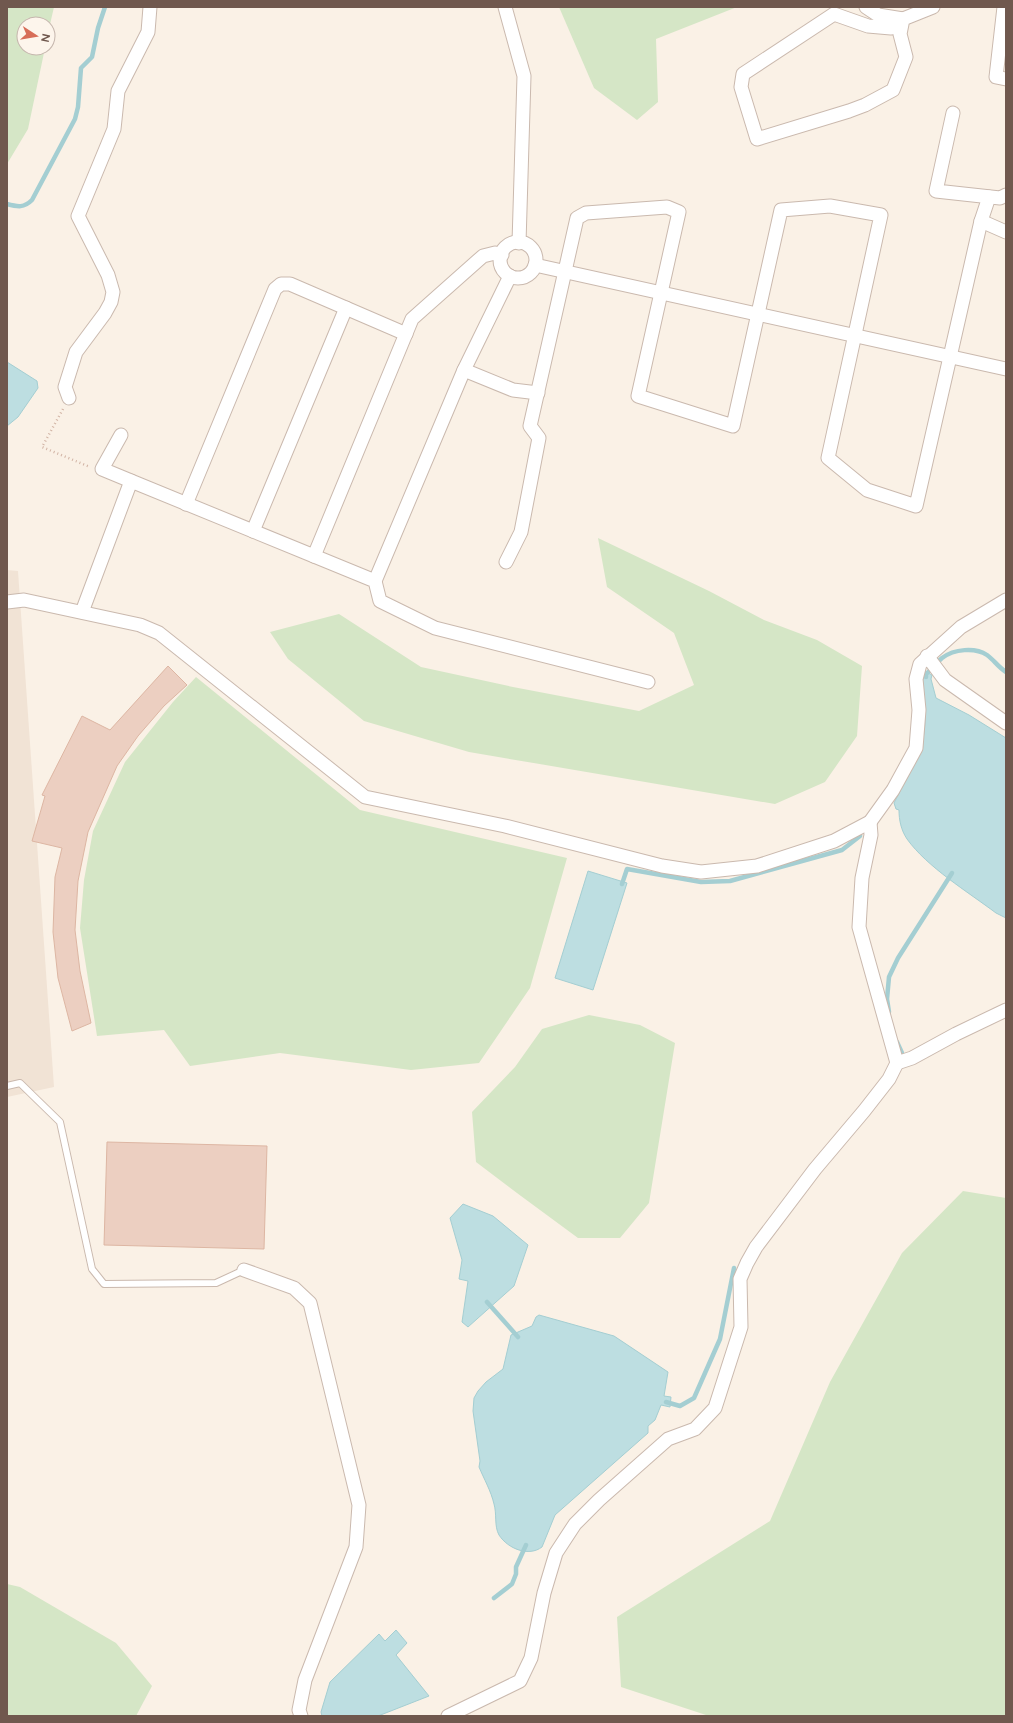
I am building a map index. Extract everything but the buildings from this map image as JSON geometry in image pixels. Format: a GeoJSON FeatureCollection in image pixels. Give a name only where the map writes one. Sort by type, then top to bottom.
{"type":"FeatureCollection","features":[{"type":"Feature","properties":{"kind":"street"},"geometry":{"type":"LineString","coordinates":[[69,398],[65,387],[76,352],[105,313],[111,302],[113,292],[108,275],[78,216],[114,129],[118,91],[148,32],[150,7]]}},
{"type":"Feature","properties":{"kind":"street"},"geometry":{"type":"LineString","coordinates":[[505,7],[524,76],[519,243]]}},
{"type":"Feature","properties":{"kind":"street"},"geometry":{"type":"LineString","coordinates":[[866,7],[878,15],[904,19]]}},
{"type":"Feature","properties":{"kind":"street"},"geometry":{"type":"LineString","coordinates":[[904,19],[900,34],[906,57],[893,90],[865,105],[757,139],[741,87],[743,74],[834,14],[868,26],[892,28],[904,19],[933,7]]}},
{"type":"Feature","properties":{"kind":"street"},"geometry":{"type":"LineString","coordinates":[[1004,7],[996,77],[1006,79]]}},
{"type":"Feature","properties":{"kind":"street"},"geometry":{"type":"LineString","coordinates":[[954,113],[936,191],[1000,198],[1006,195]]}},
{"type":"Feature","properties":{"kind":"street"},"geometry":{"type":"LineString","coordinates":[[506,562],[521,532],[539,438],[530,426],[577,218],[586,213],[667,207],[679,212],[638,396],[733,426],[781,210],[830,206],[881,215],[828,458],[867,490],[916,506],[981,221],[989,197]]}},
{"type":"Feature","properties":{"kind":"street"},"geometry":{"type":"LineString","coordinates":[[981,221],[1006,232]]}},
{"type":"Feature","properties":{"kind":"street"},"geometry":{"type":"LineString","coordinates":[[519,243],[524,244],[535,254],[535,265],[530,274],[525,277],[515,278],[510,276],[503,269],[501,264],[502,255],[508,246],[519,243]]}},
{"type":"Feature","properties":{"kind":"street"},"geometry":{"type":"LineString","coordinates":[[314,556],[412,319],[484,256],[495,253],[502,255]]}},
{"type":"Feature","properties":{"kind":"street"},"geometry":{"type":"LineString","coordinates":[[535,265],[1006,369]]}},
{"type":"Feature","properties":{"kind":"street"},"geometry":{"type":"LineString","coordinates":[[510,276],[464,370],[375,581],[380,601],[435,628],[648,682]]}},
{"type":"Feature","properties":{"kind":"street"},"geometry":{"type":"LineString","coordinates":[[186,504],[275,289],[282,284],[290,284],[406,334]]}},
{"type":"Feature","properties":{"kind":"street"},"geometry":{"type":"LineString","coordinates":[[253,531],[346,308]]}},
{"type":"Feature","properties":{"kind":"street"},"geometry":{"type":"LineString","coordinates":[[464,370],[513,390],[538,393]]}},
{"type":"Feature","properties":{"kind":"street"},"geometry":{"type":"LineString","coordinates":[[121,435],[102,469],[375,581]]}},
{"type":"Feature","properties":{"kind":"street"},"geometry":{"type":"LineString","coordinates":[[82,612],[131,481]]}},
{"type":"Feature","properties":{"kind":"street"},"geometry":{"type":"LineString","coordinates":[[7,602],[24,600],[140,624],[160,632],[365,797],[505,826],[662,866],[701,872],[756,866],[834,842],[870,822],[893,790],[916,748],[919,710],[916,679],[920,664],[932,663],[961,627],[1006,600]]}},
{"type":"Feature","properties":{"kind":"street"},"geometry":{"type":"LineString","coordinates":[[932,663],[945,680],[1006,723]]}},
{"type":"Feature","properties":{"kind":"street"},"geometry":{"type":"LineString","coordinates":[[448,1716],[520,1681],[531,1658],[544,1593],[556,1553],[575,1524],[599,1500],[668,1439],[695,1429],[715,1408],[741,1328],[740,1279],[747,1263],[756,1248],[815,1169],[889,1079],[897,1063],[859,927],[862,878],[871,835],[870,822]]}},
{"type":"Feature","properties":{"kind":"street"},"geometry":{"type":"LineString","coordinates":[[897,1063],[912,1058],[956,1034],[1006,1010]]}},
{"type":"Feature","properties":{"kind":"street"},"geometry":{"type":"LineString","coordinates":[[244,1270],[294,1288],[310,1303],[359,1505],[356,1547],[305,1680],[299,1710],[301,1716]]}},
{"type":"Feature","properties":{"kind":"lane"},"geometry":{"type":"LineString","coordinates":[[7,1086],[20,1083],[60,1122],[92,1269],[104,1284],[216,1283],[244,1270]]}},
{"type":"Feature","properties":{"kind":"path"},"geometry":{"type":"LineString","coordinates":[[69,398],[42,447],[93,468],[102,469]]}},
{"type":"Feature","properties":{"kind":"shaded area"},"geometry":{"type":"Polygon","coordinates":[[[7,570],[18,571],[54,1087],[7,1097],[7,570]]]}},
{"type":"Feature","properties":{"kind":"green space"},"geometry":{"type":"Polygon","coordinates":[[[7,7],[54,7],[52,16],[16,16],[16,56],[43,56],[28,129],[7,164],[7,7]]]}},
{"type":"Feature","properties":{"kind":"green space"},"geometry":{"type":"Polygon","coordinates":[[[559,7],[737,7],[656,39],[658,102],[637,120],[594,88],[559,7]]]}},
{"type":"Feature","properties":{"kind":"green space"},"geometry":{"type":"Polygon","coordinates":[[[598,538],[709,591],[764,620],[817,640],[862,666],[857,736],[825,782],[775,804],[469,752],[364,721],[288,659],[270,632],[339,614],[421,667],[513,687],[639,711],[694,685],[674,633],[607,587],[598,538]]]}},
{"type":"Feature","properties":{"kind":"green space"},"geometry":{"type":"Polygon","coordinates":[[[196,677],[360,810],[567,858],[530,988],[479,1063],[411,1070],[280,1053],[190,1066],[164,1030],[97,1036],[80,928],[84,880],[93,831],[125,762],[173,702],[196,677]]]}},
{"type":"Feature","properties":{"kind":"green space"},"geometry":{"type":"Polygon","coordinates":[[[589,1015],[640,1025],[675,1043],[649,1203],[620,1238],[578,1238],[476,1162],[472,1112],[515,1067],[542,1029],[589,1015]]]}},
{"type":"Feature","properties":{"kind":"green space"},"geometry":{"type":"Polygon","coordinates":[[[963,1191],[1006,1198],[1006,1716],[709,1716],[621,1687],[617,1617],[770,1521],[830,1382],[902,1253],[963,1191]]]}},
{"type":"Feature","properties":{"kind":"green space"},"geometry":{"type":"Polygon","coordinates":[[[7,1584],[20,1587],[116,1643],[152,1686],[136,1716],[7,1716],[7,1584]]]}},
{"type":"Feature","properties":{"kind":"water"},"geometry":{"type":"Polygon","coordinates":[[[7,362],[37,381],[38,388],[18,417],[7,426],[7,362]]]}},
{"type":"Feature","properties":{"kind":"water"},"geometry":{"type":"Polygon","coordinates":[[[922,670],[932,675],[931,679],[936,698],[969,715],[1006,738],[1006,918],[996,913],[961,888],[925,859],[907,839],[902,829],[899,810],[896,809],[894,803],[910,773],[922,742],[925,714],[922,670]]]}},
{"type":"Feature","properties":{"kind":"water"},"geometry":{"type":"Polygon","coordinates":[[[588,871],[627,883],[593,990],[555,978],[588,871]]]}},
{"type":"Feature","properties":{"kind":"water"},"geometry":{"type":"Polygon","coordinates":[[[463,1204],[493,1216],[528,1245],[514,1286],[468,1327],[462,1322],[468,1281],[459,1279],[462,1260],[450,1218],[463,1204]]]}},
{"type":"Feature","properties":{"kind":"water"},"geometry":{"type":"Polygon","coordinates":[[[539,1315],[614,1336],[668,1372],[664,1396],[671,1397],[670,1407],[661,1405],[655,1420],[648,1426],[648,1433],[555,1515],[542,1547],[537,1550],[525,1551],[513,1548],[503,1540],[497,1531],[493,1499],[479,1467],[480,1461],[473,1411],[474,1398],[478,1391],[486,1382],[503,1369],[511,1335],[532,1326],[536,1317],[539,1315]]]}},
{"type":"Feature","properties":{"kind":"water"},"geometry":{"type":"Polygon","coordinates":[[[396,1630],[407,1643],[396,1655],[429,1696],[378,1716],[322,1716],[321,1712],[330,1682],[379,1634],[385,1641],[396,1630]]]}},
{"type":"Feature","properties":{"kind":"waterway"},"geometry":{"type":"LineString","coordinates":[[7,204],[21,206],[32,200],[75,119],[78,107],[81,68],[92,57],[98,28],[105,7]]}},
{"type":"Feature","properties":{"kind":"waterway"},"geometry":{"type":"LineString","coordinates":[[926,677],[926,674],[942,658],[952,653],[964,650],[982,652],[1006,672]]}},
{"type":"Feature","properties":{"kind":"waterway"},"geometry":{"type":"LineString","coordinates":[[622,884],[627,869],[701,882],[730,881],[842,850],[860,836]]}},
{"type":"Feature","properties":{"kind":"waterway"},"geometry":{"type":"LineString","coordinates":[[889,1012],[887,999],[889,977],[898,958],[952,873]]}},
{"type":"Feature","properties":{"kind":"waterway"},"geometry":{"type":"LineString","coordinates":[[897,1042],[902,1053]]}},
{"type":"Feature","properties":{"kind":"waterway"},"geometry":{"type":"LineString","coordinates":[[666,1402],[680,1406],[694,1398],[720,1339],[734,1268]]}},
{"type":"Feature","properties":{"kind":"waterway"},"geometry":{"type":"LineString","coordinates":[[487,1302],[518,1337]]}},
{"type":"Feature","properties":{"kind":"waterway"},"geometry":{"type":"LineString","coordinates":[[494,1598],[512,1584],[516,1574],[516,1567],[526,1545]]}}]}
